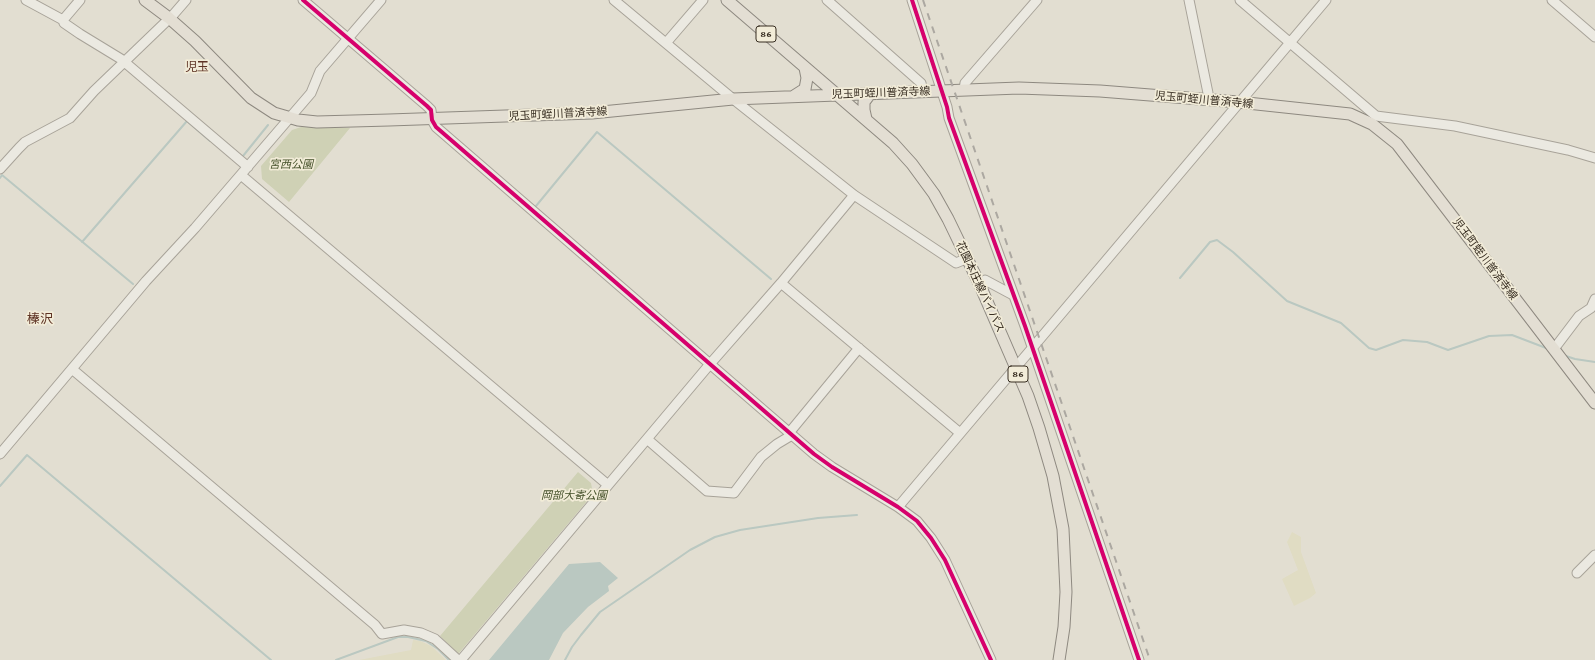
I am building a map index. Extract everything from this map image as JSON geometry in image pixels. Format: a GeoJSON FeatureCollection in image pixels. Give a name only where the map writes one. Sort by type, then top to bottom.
{"type":"FeatureCollection","features":[{"type":"Feature","properties":{"kind":"main road","name":"児玉町蛭川普済寺線"},"geometry":{"type":"LineString","coordinates":[[145,0],[169,18],[199,44],[251,98],[267,109],[289,118],[317,122],[592,113],[733,99],[836,94],[870,94],[964,89],[1049,88],[1238,102],[1350,114],[1374,120],[1397,144],[1595,403]]}},
{"type":"Feature","properties":{"kind":"main road","name":"花園本庄線バイパス"},"geometry":{"type":"LineString","coordinates":[[727,0],[893,143],[912,164],[937,200],[968,258],[1015,367],[1039,428],[1053,476],[1063,529],[1066,592],[1064,627],[1059,660]]}},
{"type":"Feature","properties":{"kind":"main road"},"geometry":{"type":"LineString","coordinates":[[793,97],[805,89],[807,78],[805,68]]}},
{"type":"Feature","properties":{"kind":"main road"},"geometry":{"type":"LineString","coordinates":[[866,119],[864,102],[870,94]]}},
{"type":"Feature","properties":{"kind":"street"},"geometry":{"type":"LineString","coordinates":[[26,0],[40,6],[63,20],[64,23],[125,63],[248,167]]}},
{"type":"Feature","properties":{"kind":"street"},"geometry":{"type":"LineString","coordinates":[[63,20],[80,0]]}},
{"type":"Feature","properties":{"kind":"street"},"geometry":{"type":"LineString","coordinates":[[0,169],[25,142],[70,118],[94,91],[125,63],[186,0]]}},
{"type":"Feature","properties":{"kind":"street"},"geometry":{"type":"LineString","coordinates":[[303,0],[427,106],[431,110],[431,118],[436,127],[814,454],[918,521],[945,560],[991,660]]}},
{"type":"Feature","properties":{"kind":"street"},"geometry":{"type":"LineString","coordinates":[[0,454],[146,281],[195,228],[311,93],[320,71],[381,0]]}},
{"type":"Feature","properties":{"kind":"street"},"geometry":{"type":"LineString","coordinates":[[614,0],[733,99],[854,196],[956,263],[968,258]]}},
{"type":"Feature","properties":{"kind":"street"},"geometry":{"type":"LineString","coordinates":[[666,43],[703,0]]}},
{"type":"Feature","properties":{"kind":"street"},"geometry":{"type":"LineString","coordinates":[[827,0],[921,83],[923,91]]}},
{"type":"Feature","properties":{"kind":"street"},"geometry":{"type":"LineString","coordinates":[[912,0],[942,91],[949,118],[1032,348],[1139,660]]}},
{"type":"Feature","properties":{"kind":"street"},"geometry":{"type":"LineString","coordinates":[[964,89],[965,83],[1037,0]]}},
{"type":"Feature","properties":{"kind":"street"},"geometry":{"type":"LineString","coordinates":[[1189,0],[1208,93],[1208,100]]}},
{"type":"Feature","properties":{"kind":"street"},"geometry":{"type":"LineString","coordinates":[[1240,0],[1291,42],[1374,120],[1455,126],[1568,150],[1595,158]]}},
{"type":"Feature","properties":{"kind":"street"},"geometry":{"type":"LineString","coordinates":[[898,507],[1238,102],[1326,0]]}},
{"type":"Feature","properties":{"kind":"street"},"geometry":{"type":"LineString","coordinates":[[1552,0],[1595,36]]}},
{"type":"Feature","properties":{"kind":"street"},"geometry":{"type":"LineString","coordinates":[[241,175],[608,485]]}},
{"type":"Feature","properties":{"kind":"street"},"geometry":{"type":"LineString","coordinates":[[72,369],[375,625],[382,634],[404,630],[422,633],[435,639],[459,660],[710,364],[782,283],[854,196]]}},
{"type":"Feature","properties":{"kind":"street"},"geometry":{"type":"LineString","coordinates":[[979,283],[985,280],[1013,295]]}},
{"type":"Feature","properties":{"kind":"street"},"geometry":{"type":"LineString","coordinates":[[782,283],[960,433]]}},
{"type":"Feature","properties":{"kind":"street"},"geometry":{"type":"LineString","coordinates":[[1554,349],[1579,316],[1591,308],[1595,299]]}},
{"type":"Feature","properties":{"kind":"street"},"geometry":{"type":"LineString","coordinates":[[647,439],[707,491],[734,493],[761,457],[791,434],[859,348]]}},
{"type":"Feature","properties":{"kind":"street"},"geometry":{"type":"LineString","coordinates":[[1577,573],[1595,556]]}},
{"type":"Feature","properties":{"kind":"shaded area"},"geometry":{"type":"Polygon","coordinates":[[[1292,532],[1301,537],[1301,552],[1316,593],[1310,598],[1294,606],[1282,579],[1298,570],[1287,542],[1292,532]]]}},
{"type":"Feature","properties":{"kind":"shaded area"},"geometry":{"type":"Polygon","coordinates":[[[600,562],[618,578],[608,586],[609,591],[588,607],[563,633],[549,660],[489,660],[569,564],[600,562]]]}},
{"type":"Feature","properties":{"kind":"shaded area"},"geometry":{"type":"Polygon","coordinates":[[[413,640],[420,641],[431,646],[446,660],[359,660],[411,650],[413,640]]]}},
{"type":"Feature","properties":{"kind":"green space","name":"宮西公園"},"geometry":{"type":"Polygon","coordinates":[[[301,127],[350,128],[289,202],[262,179],[261,166],[292,130],[301,127]]]}},
{"type":"Feature","properties":{"kind":"green space","name":"岡部大寄公園"},"geometry":{"type":"Polygon","coordinates":[[[578,472],[591,483],[593,494],[459,653],[457,653],[440,636],[578,472]]]}},
{"type":"Feature","properties":{"kind":"waterway"},"geometry":{"type":"LineString","coordinates":[[82,242],[187,121],[210,141]]}},
{"type":"Feature","properties":{"kind":"waterway"},"geometry":{"type":"LineString","coordinates":[[243,156],[268,125]]}},
{"type":"Feature","properties":{"kind":"waterway"},"geometry":{"type":"LineString","coordinates":[[536,206],[597,132],[771,279]]}},
{"type":"Feature","properties":{"kind":"waterway"},"geometry":{"type":"LineString","coordinates":[[0,178],[2,175],[133,284]]}},
{"type":"Feature","properties":{"kind":"waterway"},"geometry":{"type":"LineString","coordinates":[[1180,278],[1210,242],[1217,240],[1233,252],[1287,301],[1341,323],[1369,348],[1376,350],[1403,340],[1427,342],[1448,350],[1489,336],[1512,335],[1546,348]]}},
{"type":"Feature","properties":{"kind":"waterway"},"geometry":{"type":"LineString","coordinates":[[1563,355],[1575,359],[1595,362]]}},
{"type":"Feature","properties":{"kind":"waterway"},"geometry":{"type":"LineString","coordinates":[[0,486],[27,455],[271,660]]}},
{"type":"Feature","properties":{"kind":"waterway"},"geometry":{"type":"LineString","coordinates":[[565,660],[572,647],[600,612],[690,550],[715,537],[740,530],[818,518],[857,515]]}},
{"type":"Feature","properties":{"kind":"waterway"},"geometry":{"type":"LineString","coordinates":[[336,660],[398,637],[408,637],[426,641],[438,649],[449,660]]}},
{"type":"Feature","properties":{"kind":"railway"},"geometry":{"type":"LineString","coordinates":[[923,0],[1150,660]]}},
{"type":"Feature","properties":{"kind":"cycle path"},"geometry":{"type":"LineString","coordinates":[[303,0],[427,106],[431,110],[432,120],[436,127],[814,454],[832,467],[898,507],[917,521],[931,538],[945,560],[991,660]]}},
{"type":"Feature","properties":{"kind":"cycle path"},"geometry":{"type":"LineString","coordinates":[[912,0],[947,107],[949,118],[1025,326],[1139,660]]}},
{"type":"Feature","properties":{"kind":"district","name":"児玉"},"geometry":{"type":"Point","coordinates":[197,67]}},
{"type":"Feature","properties":{"kind":"district","name":"榛沢"},"geometry":{"type":"Point","coordinates":[40,319]}}]}
